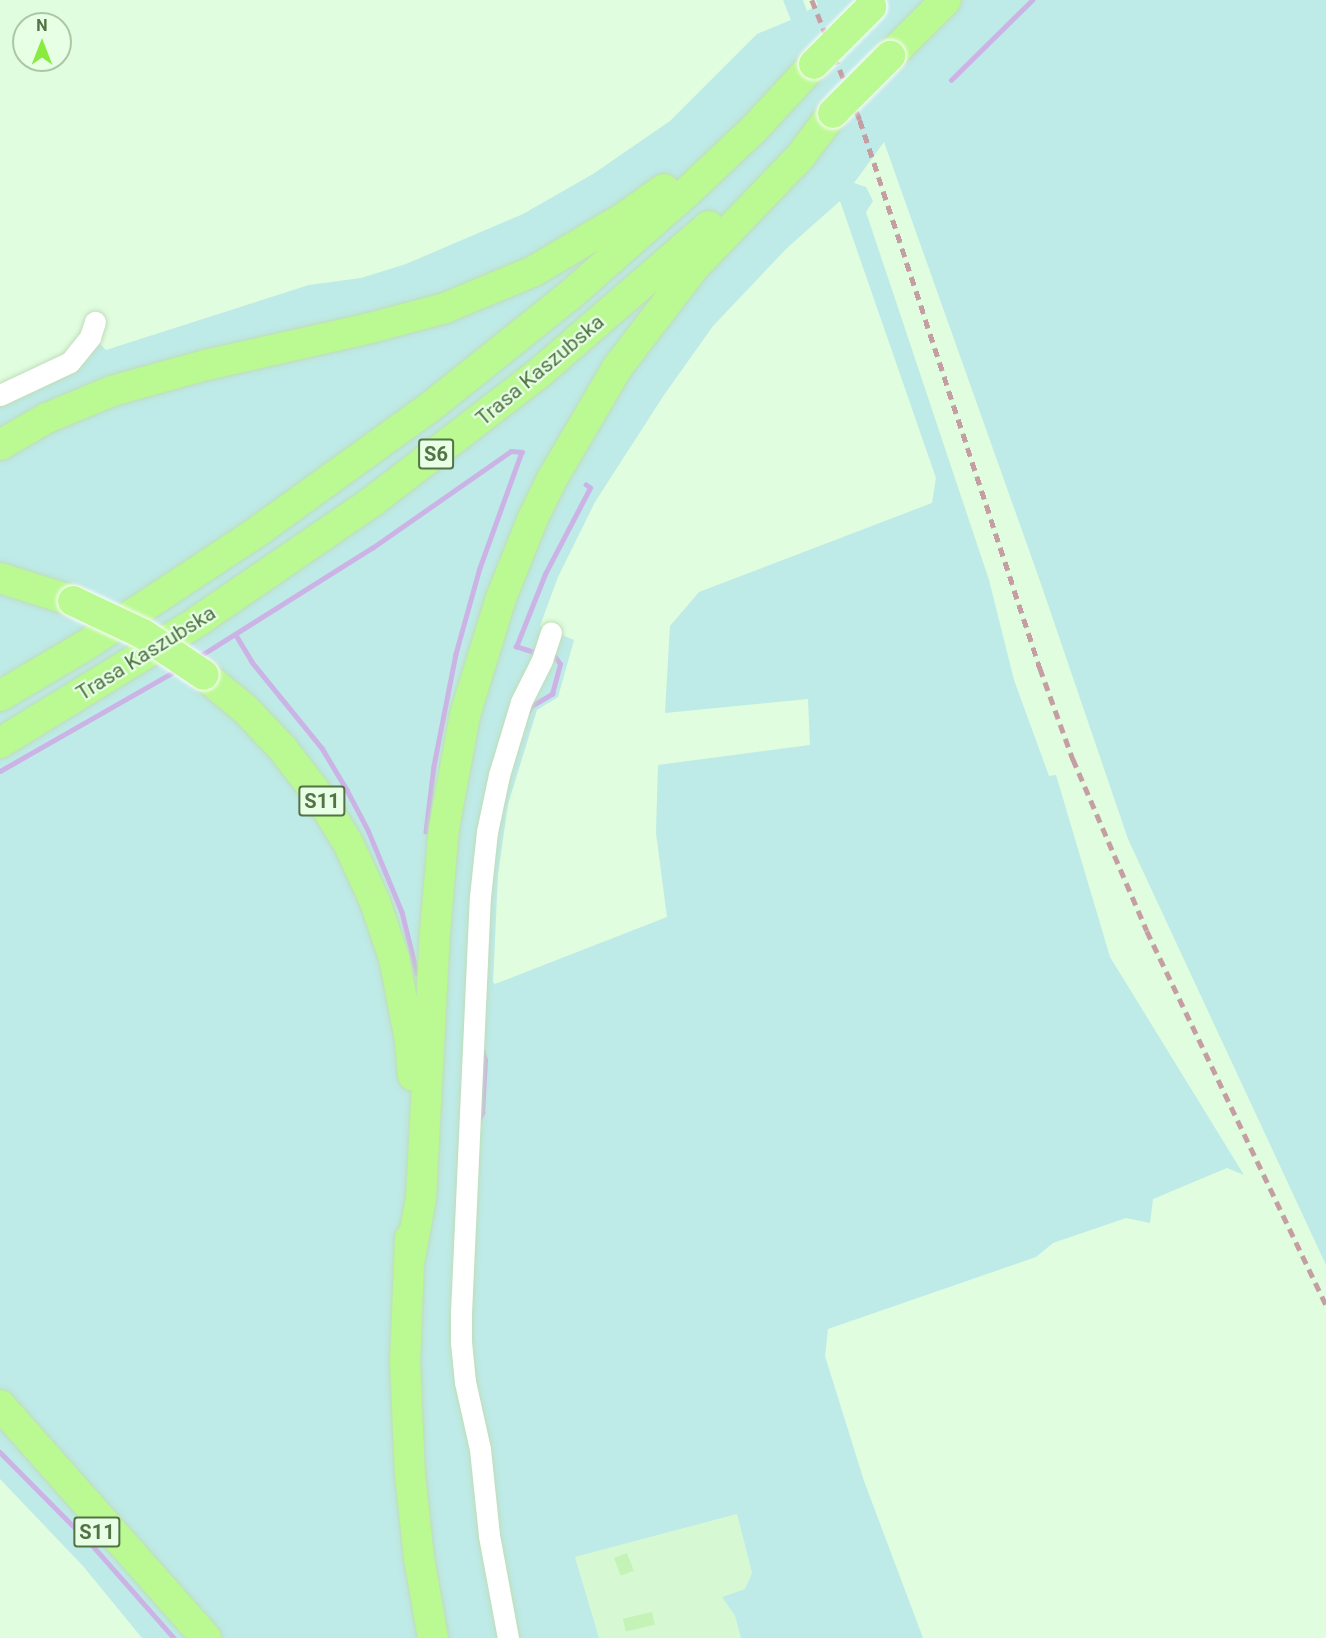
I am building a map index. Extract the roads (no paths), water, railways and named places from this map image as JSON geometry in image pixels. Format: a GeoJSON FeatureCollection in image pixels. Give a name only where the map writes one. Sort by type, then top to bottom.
{"type":"FeatureCollection","features":[{"type":"Feature","properties":{"kind":"highway","name":"Trasa Kaszubska"},"geometry":{"type":"LineString","coordinates":[[0,742],[198,621],[373,501],[547,367],[702,232],[833,113],[946,0]]}},
{"type":"Feature","properties":{"kind":"highway","name":"Trasa Kaszubska"},"geometry":{"type":"LineString","coordinates":[[0,696],[83,647],[261,529],[438,401],[569,296],[686,194],[754,129],[874,3]]}},
{"type":"Feature","properties":{"kind":"highway"},"geometry":{"type":"LineString","coordinates":[[0,445],[48,418],[112,391],[206,365],[370,328],[445,308],[534,271],[625,217],[653,197],[718,147],[814,64]]}},
{"type":"Feature","properties":{"kind":"highway"},"geometry":{"type":"LineString","coordinates":[[410,1258],[421,1198],[435,932],[444,828],[465,715],[501,597],[547,489],[617,368],[695,266],[799,158],[833,113]]}},
{"type":"Feature","properties":{"kind":"highway","name":"S11"},"geometry":{"type":"LineString","coordinates":[[0,578],[73,601],[143,634],[204,675],[262,726],[313,788],[357,860],[387,934],[400,982],[413,1073],[410,1258],[405,1361],[409,1450],[419,1558],[434,1638]]}},
{"type":"Feature","properties":{"kind":"highway"},"geometry":{"type":"LineString","coordinates":[[0,1405],[206,1638]]}},
{"type":"Feature","properties":{"kind":"highway","name":"S11"},"geometry":{"type":"LineString","coordinates":[[0,1431],[75,1507],[190,1638]]}},
{"type":"Feature","properties":{"kind":"lane"},"geometry":{"type":"LineString","coordinates":[[0,395],[70,362],[90,337],[96,322]]}},
{"type":"Feature","properties":{"kind":"lane"},"geometry":{"type":"LineString","coordinates":[[508,1638],[489,1535],[480,1449],[465,1382],[461,1342],[461,1301],[480,897],[487,832],[499,775],[521,702],[542,660],[551,632]]}},
{"type":"Feature","properties":{"kind":"waterway"},"geometry":{"type":"LineString","coordinates":[[951,80],[1032,0]]}},
{"type":"Feature","properties":{"kind":"waterway"},"geometry":{"type":"LineString","coordinates":[[197,658],[372,548],[511,451],[522,452],[480,568],[456,654],[434,766],[426,832]]}},
{"type":"Feature","properties":{"kind":"waterway"},"geometry":{"type":"LineString","coordinates":[[536,653],[516,647],[545,574],[590,488],[586,485]]}},
{"type":"Feature","properties":{"kind":"waterway"},"geometry":{"type":"LineString","coordinates":[[236,635],[252,662],[322,748],[347,790],[368,830],[402,912],[417,973]]}},
{"type":"Feature","properties":{"kind":"waterway"},"geometry":{"type":"LineString","coordinates":[[528,712],[530,707],[552,694],[560,664],[555,657]]}},
{"type":"Feature","properties":{"kind":"waterway"},"geometry":{"type":"LineString","coordinates":[[0,771],[177,670]]}},
{"type":"Feature","properties":{"kind":"waterway"},"geometry":{"type":"LineString","coordinates":[[479,1119],[482,1113],[485,1060],[482,1051]]}},
{"type":"Feature","properties":{"kind":"waterway"},"geometry":{"type":"LineString","coordinates":[[0,1452],[93,1546],[174,1638]]}},
{"type":"Feature","properties":{"kind":"railway"},"geometry":{"type":"LineString","coordinates":[[812,0],[860,120],[1040,668],[1073,759],[1147,931],[1326,1304]]}}]}
